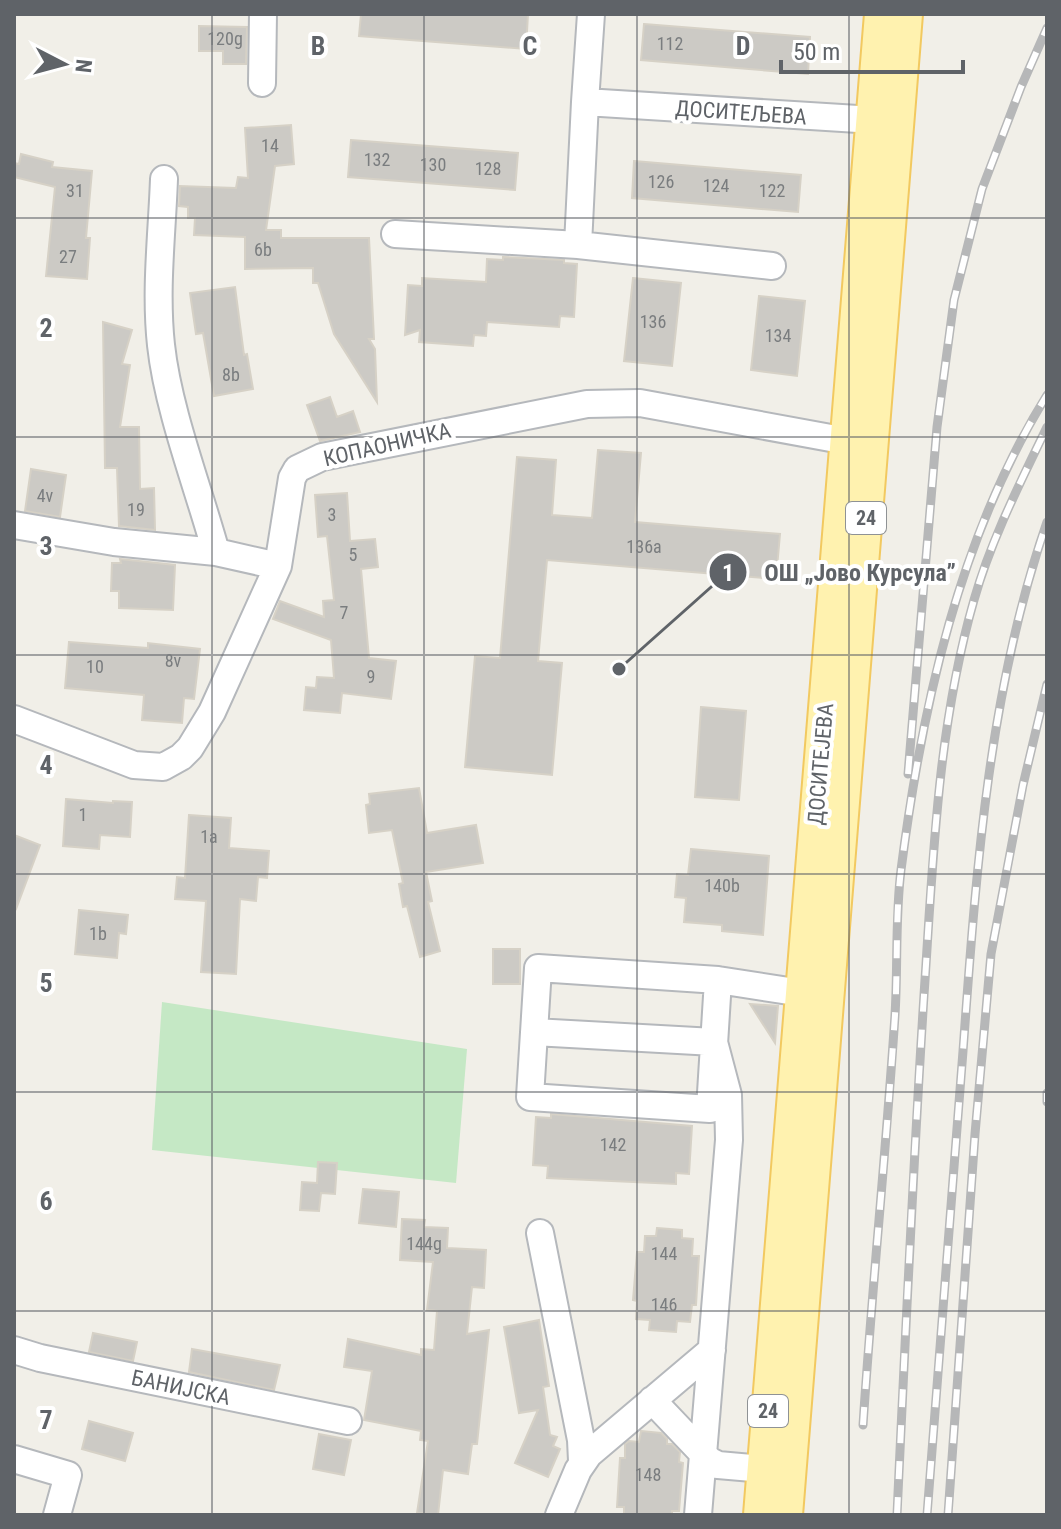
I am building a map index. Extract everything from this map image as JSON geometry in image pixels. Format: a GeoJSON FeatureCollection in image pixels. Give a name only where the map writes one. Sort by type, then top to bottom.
{"type":"FeatureCollection","features":[{"type":"Feature","properties":{"kind":"main road","name":"ДОСИТЕЈЕВА"},"geometry":{"type":"LineString","coordinates":[[881,14],[885,120]]}},
{"type":"Feature","properties":{"kind":"main road","name":"ДОСИТЕЈЕВА"},"geometry":{"type":"LineString","coordinates":[[786,1515],[859,441],[885,120],[906,14]]}},
{"type":"Feature","properties":{"kind":"main road","name":"ДОСИТЕЈЕВА"},"geometry":{"type":"LineString","coordinates":[[760,1515],[802,993],[859,441]]}},
{"type":"Feature","properties":{"kind":"street"},"geometry":{"type":"LineString","coordinates":[[262,83],[263,14]]}},
{"type":"Feature","properties":{"kind":"street"},"geometry":{"type":"LineString","coordinates":[[578,245],[591,14]]}},
{"type":"Feature","properties":{"kind":"street","name":"ДОСИТЕЉЕВА"},"geometry":{"type":"LineString","coordinates":[[585,102],[885,120]]}},
{"type":"Feature","properties":{"kind":"street"},"geometry":{"type":"LineString","coordinates":[[164,179],[159,283],[161,344],[171,397],[216,552]]}},
{"type":"Feature","properties":{"kind":"street"},"geometry":{"type":"LineString","coordinates":[[395,234],[578,245],[772,266]]}},
{"type":"Feature","properties":{"kind":"street","name":"КОПАОНИЧКА"},"geometry":{"type":"LineString","coordinates":[[14,719],[134,765],[153,768],[171,763],[190,748],[212,712],[278,566],[292,478],[303,465],[337,454],[587,404],[640,403],[859,441]]}},
{"type":"Feature","properties":{"kind":"street"},"geometry":{"type":"LineString","coordinates":[[14,525],[114,542],[216,552],[278,566]]}},
{"type":"Feature","properties":{"kind":"street"},"geometry":{"type":"LineString","coordinates":[[718,980],[710,1109],[530,1097],[538,968],[718,980],[802,993]]}},
{"type":"Feature","properties":{"kind":"street"},"geometry":{"type":"LineString","coordinates":[[698,1515],[729,1140],[728,1095],[715,1030],[728,1000],[755,984]]}},
{"type":"Feature","properties":{"kind":"street"},"geometry":{"type":"LineString","coordinates":[[534,1032],[715,1030]]}},
{"type":"Feature","properties":{"kind":"street"},"geometry":{"type":"LineString","coordinates":[[540,1233],[581,1440],[582,1461],[559,1515]]}},
{"type":"Feature","properties":{"kind":"street","name":"БАНИЈСКА"},"geometry":{"type":"LineString","coordinates":[[14,1350],[40,1358],[348,1421]]}},
{"type":"Feature","properties":{"kind":"street"},"geometry":{"type":"LineString","coordinates":[[582,1461],[712,1350]]}},
{"type":"Feature","properties":{"kind":"street"},"geometry":{"type":"LineString","coordinates":[[652,1400],[703,1456],[718,1465],[764,1469]]}},
{"type":"Feature","properties":{"kind":"street"},"geometry":{"type":"LineString","coordinates":[[14,1459],[68,1475],[57,1515]]}},
{"type":"Feature","properties":{"kind":"green space"},"geometry":{"type":"Polygon","coordinates":[[[162,1002],[467,1049],[456,1183],[152,1150],[162,1002]]]}},
{"type":"Feature","properties":{"kind":"building"},"geometry":{"type":"Polygon","coordinates":[[[361,14],[528,14],[526,49],[359,36],[361,14]]]}},
{"type":"Feature","properties":{"kind":"building"},"geometry":{"type":"Polygon","coordinates":[[[644,24],[810,37],[808,74],[641,60],[644,24]]]}},
{"type":"Feature","properties":{"kind":"building"},"geometry":{"type":"Polygon","coordinates":[[[199,26],[247,27],[246,64],[223,64],[223,51],[199,51],[199,26]]]}},
{"type":"Feature","properties":{"kind":"building"},"geometry":{"type":"Polygon","coordinates":[[[291,125],[294,164],[275,166],[266,230],[281,230],[281,238],[369,238],[374,339],[369,339],[375,349],[377,402],[334,334],[318,283],[313,283],[313,268],[245,269],[245,237],[194,235],[195,218],[188,218],[188,207],[179,206],[180,186],[236,188],[238,177],[248,178],[245,128],[291,125]]]}},
{"type":"Feature","properties":{"kind":"building"},"geometry":{"type":"Polygon","coordinates":[[[351,140],[518,153],[515,190],[348,177],[351,140]]]}},
{"type":"Feature","properties":{"kind":"building"},"geometry":{"type":"Polygon","coordinates":[[[21,154],[53,162],[52,167],[92,171],[86,238],[90,238],[87,279],[46,276],[55,187],[14,177],[14,163],[19,164],[21,154]]]}},
{"type":"Feature","properties":{"kind":"building"},"geometry":{"type":"Polygon","coordinates":[[[634,161],[801,175],[798,212],[632,198],[634,161]]]}},
{"type":"Feature","properties":{"kind":"building"},"geometry":{"type":"Polygon","coordinates":[[[503,257],[564,260],[564,263],[577,264],[574,317],[560,316],[559,327],[487,322],[486,336],[474,335],[473,346],[419,342],[420,330],[405,335],[408,285],[422,286],[422,278],[486,282],[487,259],[503,260],[503,257]]]}},
{"type":"Feature","properties":{"kind":"building"},"geometry":{"type":"Polygon","coordinates":[[[633,278],[681,283],[672,366],[624,361],[633,278]]]}},
{"type":"Feature","properties":{"kind":"building"},"geometry":{"type":"Polygon","coordinates":[[[235,287],[244,355],[247,354],[253,389],[214,396],[203,333],[196,334],[190,293],[235,287]]]}},
{"type":"Feature","properties":{"kind":"building"},"geometry":{"type":"Polygon","coordinates":[[[759,296],[805,301],[797,376],[751,370],[759,296]]]}},
{"type":"Feature","properties":{"kind":"building"},"geometry":{"type":"Polygon","coordinates":[[[103,322],[132,330],[122,364],[130,365],[120,427],[139,427],[140,489],[154,488],[155,530],[119,526],[117,468],[105,468],[103,322]]]}},
{"type":"Feature","properties":{"kind":"building"},"geometry":{"type":"Polygon","coordinates":[[[330,397],[337,417],[353,411],[360,432],[320,441],[307,405],[330,397]]]}},
{"type":"Feature","properties":{"kind":"building"},"geometry":{"type":"Polygon","coordinates":[[[598,450],[641,453],[635,522],[780,534],[776,579],[547,560],[538,661],[562,663],[552,775],[465,767],[475,656],[500,658],[517,457],[556,460],[552,515],[592,518],[598,450]]]}},
{"type":"Feature","properties":{"kind":"building"},"geometry":{"type":"Polygon","coordinates":[[[31,469],[66,475],[60,517],[25,511],[31,469]]]}},
{"type":"Feature","properties":{"kind":"building"},"geometry":{"type":"Polygon","coordinates":[[[347,493],[350,541],[375,539],[378,567],[361,569],[369,658],[396,661],[391,699],[342,693],[340,713],[304,710],[306,687],[316,688],[317,677],[334,678],[331,640],[273,619],[280,601],[324,617],[323,601],[334,600],[327,536],[318,537],[315,495],[347,493]]]}},
{"type":"Feature","properties":{"kind":"building"},"geometry":{"type":"Polygon","coordinates":[[[120,559],[175,565],[173,610],[119,608],[119,591],[111,591],[112,563],[121,563],[120,559]]]}},
{"type":"Feature","properties":{"kind":"building"},"geometry":{"type":"Polygon","coordinates":[[[69,642],[148,648],[148,643],[200,649],[194,699],[184,698],[182,723],[142,720],[144,695],[65,688],[69,642]]]}},
{"type":"Feature","properties":{"kind":"building"},"geometry":{"type":"Polygon","coordinates":[[[701,707],[746,711],[739,800],[695,797],[701,707]]]}},
{"type":"Feature","properties":{"kind":"building"},"geometry":{"type":"Polygon","coordinates":[[[419,788],[427,833],[476,825],[483,863],[426,872],[432,901],[428,902],[440,951],[420,957],[407,906],[403,907],[399,884],[403,883],[392,830],[369,833],[366,805],[370,804],[369,794],[419,788]]]}},
{"type":"Feature","properties":{"kind":"building"},"geometry":{"type":"Polygon","coordinates":[[[66,799],[132,802],[130,837],[100,835],[99,849],[63,846],[66,799]]]}},
{"type":"Feature","properties":{"kind":"building"},"geometry":{"type":"Polygon","coordinates":[[[189,815],[231,818],[229,848],[269,851],[267,878],[258,877],[256,901],[240,899],[236,974],[201,972],[206,901],[175,899],[177,877],[185,878],[189,815]]]}},
{"type":"Feature","properties":{"kind":"building"},"geometry":{"type":"Polygon","coordinates":[[[14,835],[40,845],[16,909],[14,908],[14,835]]]}},
{"type":"Feature","properties":{"kind":"building"},"geometry":{"type":"Polygon","coordinates":[[[691,849],[769,856],[763,935],[722,931],[722,925],[684,922],[686,898],[675,897],[677,874],[688,875],[691,849]]]}},
{"type":"Feature","properties":{"kind":"building"},"geometry":{"type":"Polygon","coordinates":[[[79,910],[128,915],[126,934],[119,933],[117,958],[75,954],[79,910]]]}},
{"type":"Feature","properties":{"kind":"building"},"geometry":{"type":"Polygon","coordinates":[[[493,949],[520,949],[520,984],[493,984],[493,949]]]}},
{"type":"Feature","properties":{"kind":"building"},"geometry":{"type":"Polygon","coordinates":[[[750,1004],[778,1006],[775,1043],[750,1004]]]}},
{"type":"Feature","properties":{"kind":"building"},"geometry":{"type":"Polygon","coordinates":[[[551,1114],[692,1126],[689,1174],[676,1173],[676,1184],[547,1178],[548,1166],[533,1165],[536,1117],[551,1118],[551,1114]]]}},
{"type":"Feature","properties":{"kind":"building"},"geometry":{"type":"Polygon","coordinates":[[[318,1162],[337,1163],[335,1194],[321,1193],[319,1211],[300,1210],[302,1182],[317,1183],[318,1162]]]}},
{"type":"Feature","properties":{"kind":"building"},"geometry":{"type":"Polygon","coordinates":[[[363,1189],[399,1192],[396,1227],[359,1223],[363,1189]]]}},
{"type":"Feature","properties":{"kind":"building"},"geometry":{"type":"Polygon","coordinates":[[[402,1219],[425,1220],[424,1227],[448,1228],[447,1248],[486,1250],[484,1288],[472,1287],[467,1334],[489,1330],[477,1444],[472,1444],[468,1474],[443,1470],[438,1515],[417,1513],[428,1441],[420,1440],[421,1431],[364,1420],[372,1371],[344,1367],[348,1339],[421,1355],[421,1349],[434,1350],[437,1311],[427,1310],[433,1262],[400,1260],[402,1219]]]}},
{"type":"Feature","properties":{"kind":"building"},"geometry":{"type":"Polygon","coordinates":[[[657,1228],[682,1230],[682,1238],[693,1239],[692,1256],[699,1256],[696,1305],[692,1305],[690,1322],[677,1321],[676,1332],[649,1330],[650,1320],[636,1319],[637,1301],[633,1300],[637,1252],[644,1252],[645,1236],[656,1236],[657,1228]]]}},
{"type":"Feature","properties":{"kind":"building"},"geometry":{"type":"Polygon","coordinates":[[[539,1320],[549,1386],[543,1387],[550,1435],[557,1437],[553,1446],[560,1449],[548,1477],[515,1463],[538,1410],[519,1413],[504,1327],[539,1320]]]}},
{"type":"Feature","properties":{"kind":"building"},"geometry":{"type":"Polygon","coordinates":[[[93,1333],[137,1342],[133,1361],[89,1352],[93,1333]]]}},
{"type":"Feature","properties":{"kind":"building"},"geometry":{"type":"Polygon","coordinates":[[[192,1349],[280,1365],[274,1390],[189,1372],[192,1349]]]}},
{"type":"Feature","properties":{"kind":"building"},"geometry":{"type":"Polygon","coordinates":[[[89,1421],[133,1433],[125,1461],[82,1449],[89,1421]]]}},
{"type":"Feature","properties":{"kind":"building"},"geometry":{"type":"Polygon","coordinates":[[[641,1431],[661,1433],[667,1444],[672,1444],[680,1452],[679,1462],[683,1463],[679,1511],[672,1511],[672,1515],[624,1515],[624,1507],[617,1507],[620,1458],[625,1458],[625,1444],[629,1441],[639,1442],[641,1431]]]}},
{"type":"Feature","properties":{"kind":"building"},"geometry":{"type":"Polygon","coordinates":[[[319,1434],[351,1440],[344,1475],[313,1469],[319,1434]]]}},
{"type":"Feature","properties":{"kind":"railway"},"geometry":{"type":"LineString","coordinates":[[908,774],[937,427],[954,300],[982,189],[1047,28]]}},
{"type":"Feature","properties":{"kind":"railway"},"geometry":{"type":"LineString","coordinates":[[863,1425],[895,1015],[899,888],[920,747],[933,685],[968,564],[1016,449],[1047,395]]}},
{"type":"Feature","properties":{"kind":"railway"},"geometry":{"type":"LineString","coordinates":[[897,1515],[924,995],[944,747],[962,649],[981,578],[1007,512],[1047,427]]}},
{"type":"Feature","properties":{"kind":"railway"},"geometry":{"type":"LineString","coordinates":[[927,1515],[973,918],[988,784],[1011,651],[1047,522]]}},
{"type":"Feature","properties":{"kind":"railway"},"geometry":{"type":"LineString","coordinates":[[948,1515],[991,954],[1023,785],[1047,684]]}},
{"type":"Feature","properties":{"kind":"railway"},"geometry":{"type":"LineString","coordinates":[[1047,1093],[1047,1102]]}},
{"type":"Feature","properties":{"kind":"place","name":"ОШ „Јово Курсула”"},"geometry":{"type":"Point","coordinates":[619,669]}}]}
